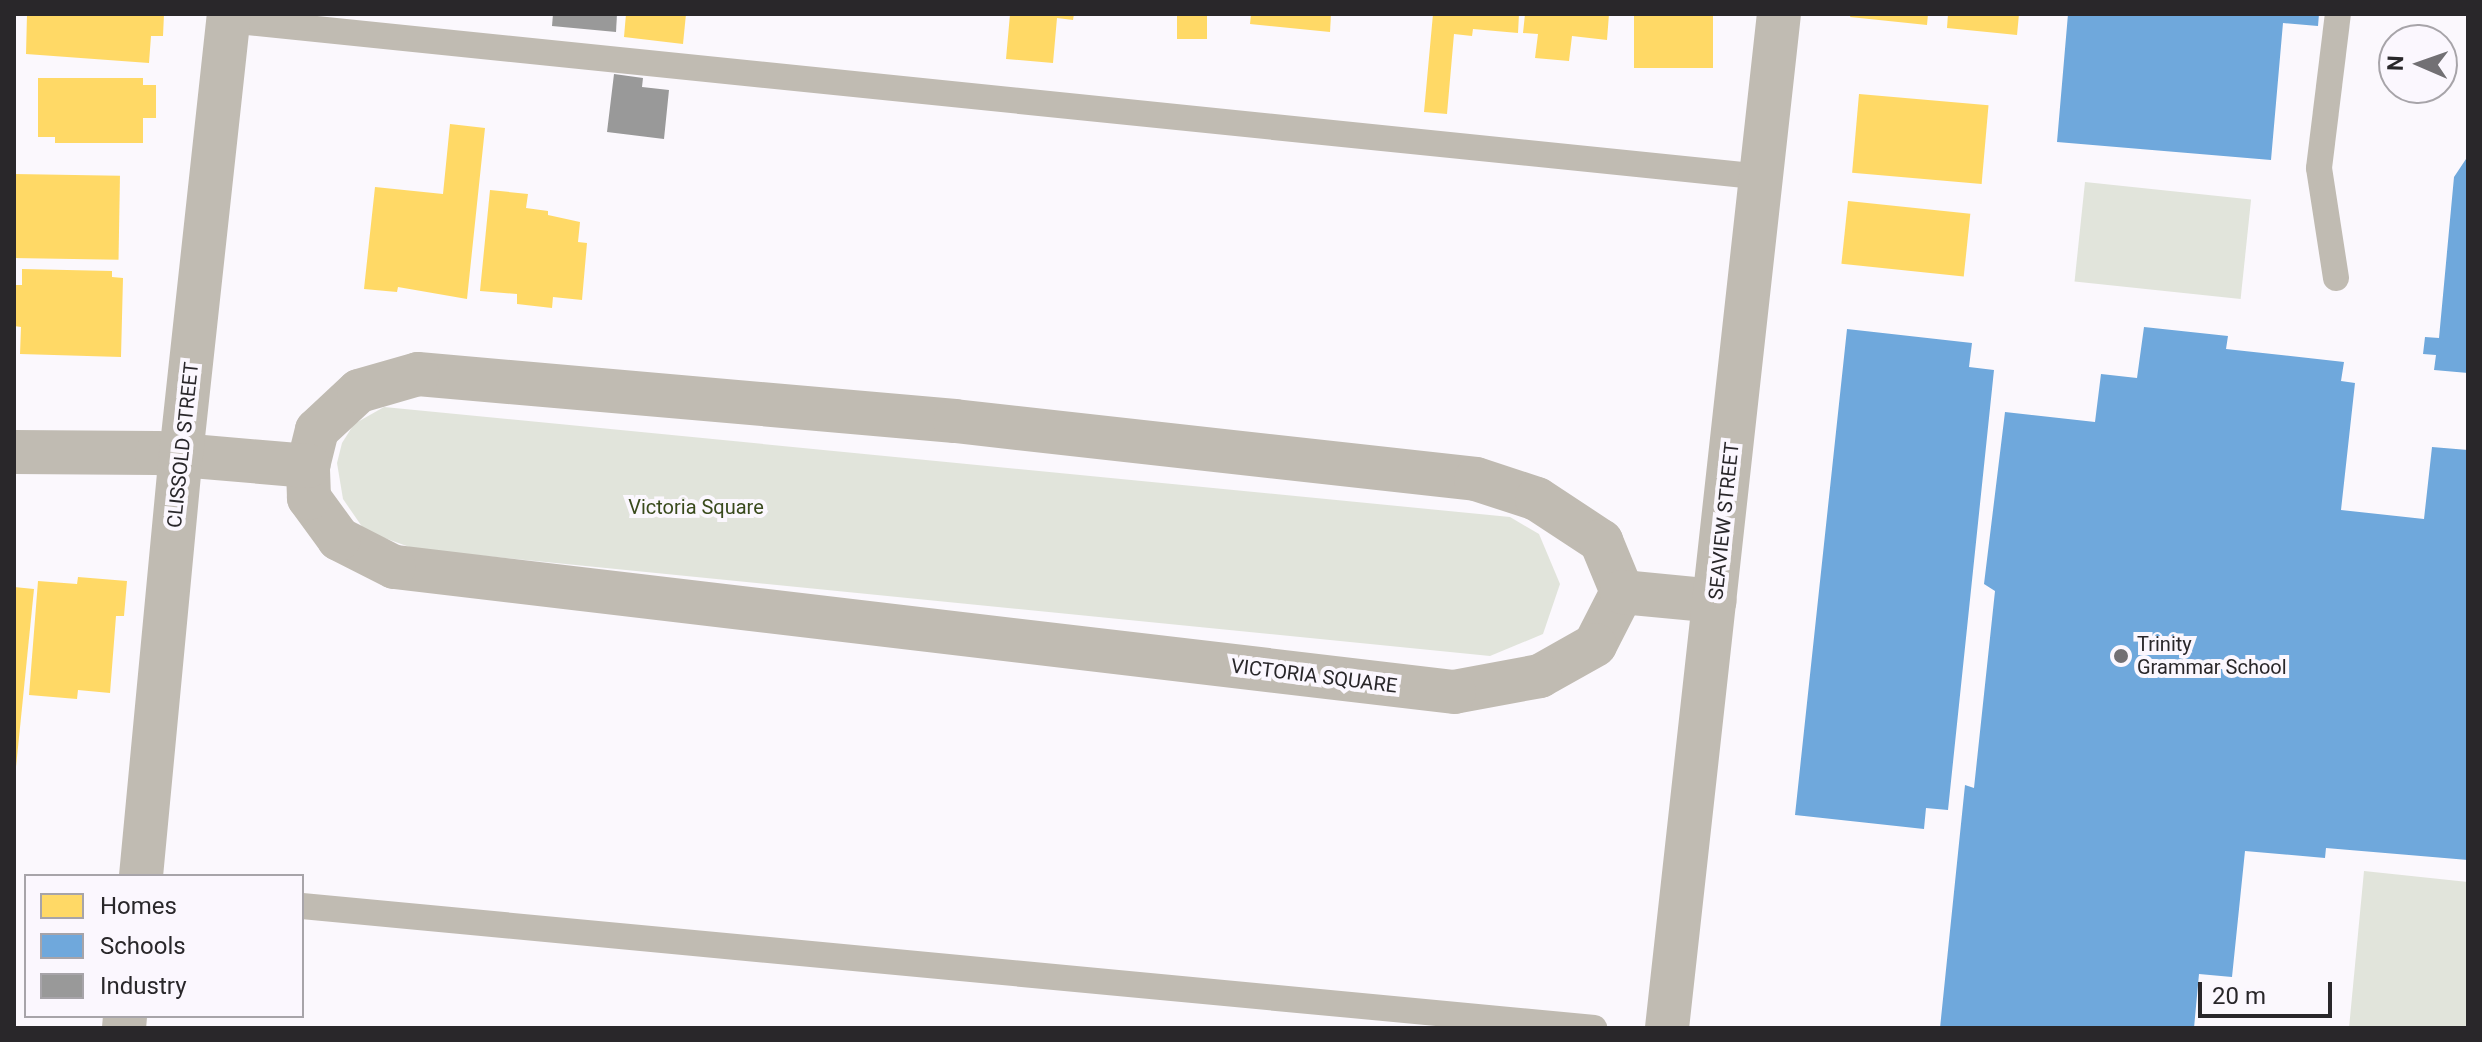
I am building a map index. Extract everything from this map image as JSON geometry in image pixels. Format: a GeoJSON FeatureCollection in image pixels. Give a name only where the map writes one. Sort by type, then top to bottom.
{"type":"FeatureCollection","features":[{"type":"Feature","properties":{"kind":"street","name":"SEAVIEW STREET"},"geometry":{"type":"LineString","coordinates":[[1667,1028],[1779,14]]}},
{"type":"Feature","properties":{"kind":"street","name":"CLISSOLD STREET"},"geometry":{"type":"LineString","coordinates":[[141,874],[181,455],[228,17]]}},
{"type":"Feature","properties":{"kind":"street","name":"VICTORIA SQUARE"},"geometry":{"type":"LineString","coordinates":[[418,374],[955,421],[1476,479],[1537,499],[1601,541],[1622,592],[1595,645],[1540,676],[1454,692],[394,567],[339,539],[309,498],[308,466],[317,430],[359,391],[418,374]]}},
{"type":"Feature","properties":{"kind":"street"},"geometry":{"type":"LineString","coordinates":[[14,452],[181,455],[308,466]]}},
{"type":"Feature","properties":{"kind":"street"},"geometry":{"type":"LineString","coordinates":[[1622,592],[1715,601]]}},
{"type":"Feature","properties":{"kind":"lane"},"geometry":{"type":"LineString","coordinates":[[2336,278],[2319,168],[2338,14]]}},
{"type":"Feature","properties":{"kind":"lane"},"geometry":{"type":"LineString","coordinates":[[228,17],[1762,177]]}},
{"type":"Feature","properties":{"kind":"lane"},"geometry":{"type":"LineString","coordinates":[[304,906],[1594,1028]]}},
{"type":"Feature","properties":{"kind":"green space"},"geometry":{"type":"Polygon","coordinates":[[[2085,182],[2251,199],[2241,299],[2075,281],[2085,182]]]}},
{"type":"Feature","properties":{"kind":"green space","name":"Victoria Square"},"geometry":{"type":"Polygon","coordinates":[[[384,407],[1510,517],[1539,534],[1560,584],[1543,634],[1490,656],[415,549],[365,531],[343,499],[337,463],[342,443],[354,424],[384,407]]]}},
{"type":"Feature","properties":{"kind":"green space"},"geometry":{"type":"Polygon","coordinates":[[[2364,871],[2468,882],[2468,1028],[2349,1028],[2364,871]]]}},
{"type":"Feature","properties":{"kind":"building: Homes"},"geometry":{"type":"Polygon","coordinates":[[[27,14],[164,14],[163,36],[151,36],[149,63],[26,54],[27,14]]]}},
{"type":"Feature","properties":{"kind":"building: Homes"},"geometry":{"type":"Polygon","coordinates":[[[626,14],[686,14],[683,44],[624,37],[626,14]]]}},
{"type":"Feature","properties":{"kind":"building: Homes"},"geometry":{"type":"Polygon","coordinates":[[[1010,14],[1074,14],[1073,20],[1057,18],[1053,63],[1006,59],[1010,14]]]}},
{"type":"Feature","properties":{"kind":"building: Homes"},"geometry":{"type":"Polygon","coordinates":[[[1177,14],[1207,14],[1207,39],[1177,39],[1177,14]]]}},
{"type":"Feature","properties":{"kind":"building: Homes"},"geometry":{"type":"Polygon","coordinates":[[[1251,14],[1331,14],[1330,32],[1250,24],[1251,14]]]}},
{"type":"Feature","properties":{"kind":"building: Homes"},"geometry":{"type":"Polygon","coordinates":[[[1433,14],[1519,14],[1518,33],[1473,29],[1472,36],[1454,34],[1447,114],[1424,112],[1433,14]]]}},
{"type":"Feature","properties":{"kind":"building: Homes"},"geometry":{"type":"Polygon","coordinates":[[[1525,14],[1609,14],[1607,40],[1572,36],[1569,61],[1535,58],[1538,34],[1523,33],[1525,14]]]}},
{"type":"Feature","properties":{"kind":"building: Homes"},"geometry":{"type":"Polygon","coordinates":[[[1634,14],[1713,14],[1713,68],[1634,68],[1634,14]]]}},
{"type":"Feature","properties":{"kind":"building: Homes"},"geometry":{"type":"Polygon","coordinates":[[[1851,14],[1928,14],[1927,25],[1850,17],[1851,14]]]}},
{"type":"Feature","properties":{"kind":"building: Homes"},"geometry":{"type":"Polygon","coordinates":[[[1948,14],[2019,14],[2017,35],[1947,28],[1948,14]]]}},
{"type":"Feature","properties":{"kind":"building: Homes"},"geometry":{"type":"Polygon","coordinates":[[[38,78],[143,78],[143,85],[156,85],[156,118],[143,118],[143,143],[55,143],[55,137],[38,137],[38,78]]]}},
{"type":"Feature","properties":{"kind":"building: Homes"},"geometry":{"type":"Polygon","coordinates":[[[1859,94],[1989,105],[1982,184],[1852,173],[1859,94]]]}},
{"type":"Feature","properties":{"kind":"building: Homes"},"geometry":{"type":"Polygon","coordinates":[[[450,124],[485,128],[467,299],[398,287],[397,292],[364,289],[375,187],[443,194],[450,124]]]}},
{"type":"Feature","properties":{"kind":"building: Homes"},"geometry":{"type":"Polygon","coordinates":[[[14,174],[120,176],[119,260],[14,258],[14,174]]]}},
{"type":"Feature","properties":{"kind":"building: Homes"},"geometry":{"type":"Polygon","coordinates":[[[490,190],[528,194],[526,208],[548,211],[548,215],[580,222],[578,242],[587,243],[582,300],[553,297],[552,308],[517,304],[517,294],[480,291],[490,190]]]}},
{"type":"Feature","properties":{"kind":"building: Homes"},"geometry":{"type":"Polygon","coordinates":[[[1848,201],[1970,214],[1964,277],[1841,264],[1848,201]]]}},
{"type":"Feature","properties":{"kind":"building: Homes"},"geometry":{"type":"Polygon","coordinates":[[[22,269],[112,271],[112,277],[123,278],[121,357],[20,354],[21,327],[14,326],[14,285],[22,285],[22,269]]]}},
{"type":"Feature","properties":{"kind":"building: Homes"},"geometry":{"type":"Polygon","coordinates":[[[78,577],[127,581],[124,616],[116,616],[110,693],[78,690],[77,699],[29,695],[38,581],[77,584],[78,577]]]}},
{"type":"Feature","properties":{"kind":"building: Homes"},"geometry":{"type":"Polygon","coordinates":[[[14,587],[34,589],[16,767],[14,766],[14,587]]]}},
{"type":"Feature","properties":{"kind":"building: Schools"},"geometry":{"type":"Polygon","coordinates":[[[2068,14],[2319,14],[2318,26],[2283,23],[2271,160],[2057,142],[2068,14]]]}},
{"type":"Feature","properties":{"kind":"building: Schools"},"geometry":{"type":"Polygon","coordinates":[[[2468,156],[2468,373],[2434,370],[2436,355],[2423,354],[2425,337],[2439,338],[2454,177],[2468,156]]]}},
{"type":"Feature","properties":{"kind":"building: Schools"},"geometry":{"type":"Polygon","coordinates":[[[2144,327],[2228,336],[2226,349],[2344,362],[2341,381],[2355,383],[2341,510],[2424,519],[2432,447],[2468,450],[2468,860],[2326,848],[2325,858],[2245,851],[2232,977],[2199,974],[2194,1028],[1940,1028],[1965,785],[1974,788],[1995,591],[1984,584],[2005,412],[2095,422],[2101,374],[2137,378],[2144,327]]]}},
{"type":"Feature","properties":{"kind":"building: Schools"},"geometry":{"type":"Polygon","coordinates":[[[1847,329],[1972,343],[1969,367],[1994,370],[1948,810],[1926,808],[1924,829],[1795,815],[1847,329]]]}},
{"type":"Feature","properties":{"kind":"building: Industry"},"geometry":{"type":"Polygon","coordinates":[[[553,14],[617,14],[616,32],[552,26],[553,14]]]}},
{"type":"Feature","properties":{"kind":"building: Industry"},"geometry":{"type":"Polygon","coordinates":[[[614,74],[643,78],[642,87],[669,90],[664,139],[607,132],[614,74]]]}},
{"type":"Feature","properties":{"kind":"place","name":"Trinity Grammar School"},"geometry":{"type":"Point","coordinates":[2121,656]}}]}
